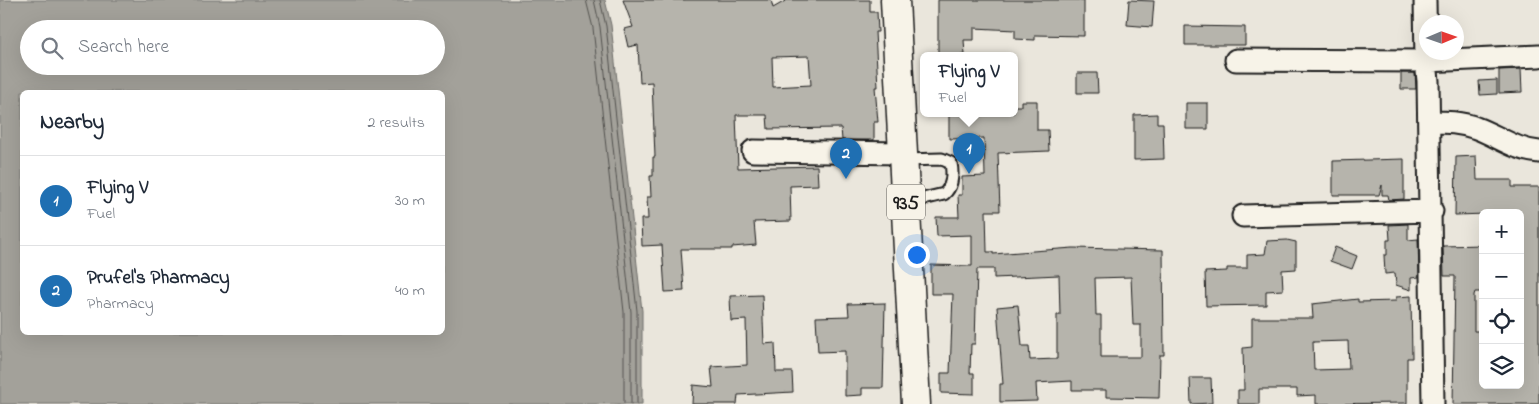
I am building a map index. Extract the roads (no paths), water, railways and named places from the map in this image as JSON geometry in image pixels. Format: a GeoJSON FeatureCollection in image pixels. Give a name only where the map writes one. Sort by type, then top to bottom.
{"type":"FeatureCollection","features":[{"type":"Feature","properties":{"kind":"main road","name":"935"},"geometry":{"type":"LineString","coordinates":[[895,0],[916,404]]}},
{"type":"Feature","properties":{"kind":"street"},"geometry":{"type":"LineString","coordinates":[[1426,0],[1426,15]]}},
{"type":"Feature","properties":{"kind":"street"},"geometry":{"type":"LineString","coordinates":[[1464,59],[1539,56]]}},
{"type":"Feature","properties":{"kind":"street"},"geometry":{"type":"LineString","coordinates":[[1236,60],[1419,60]]}},
{"type":"Feature","properties":{"kind":"street"},"geometry":{"type":"LineString","coordinates":[[1426,60],[1430,122],[1432,211],[1433,404]]}},
{"type":"Feature","properties":{"kind":"street"},"geometry":{"type":"LineString","coordinates":[[1430,122],[1456,122],[1477,128],[1509,145],[1539,152]]}},
{"type":"Feature","properties":{"kind":"street"},"geometry":{"type":"LineString","coordinates":[[754,151],[903,157]]}},
{"type":"Feature","properties":{"kind":"street"},"geometry":{"type":"LineString","coordinates":[[1244,216],[1432,211]]}},
{"type":"Feature","properties":{"kind":"lane"},"geometry":{"type":"LineString","coordinates":[[903,157],[942,159],[951,163],[953,175],[948,190],[944,194],[906,203]]}},
{"type":"Feature","properties":{"kind":"water"},"geometry":{"type":"Polygon","coordinates":[[[0,0],[605,0],[611,25],[642,311],[642,404],[0,404],[0,0]]]}},
{"type":"Feature","properties":{"kind":"place","name":"Flying V"},"geometry":{"type":"Point","coordinates":[969,174]}},
{"type":"Feature","properties":{"kind":"place","name":"Prufel's Pharmacy"},"geometry":{"type":"Point","coordinates":[846,179]}}]}
